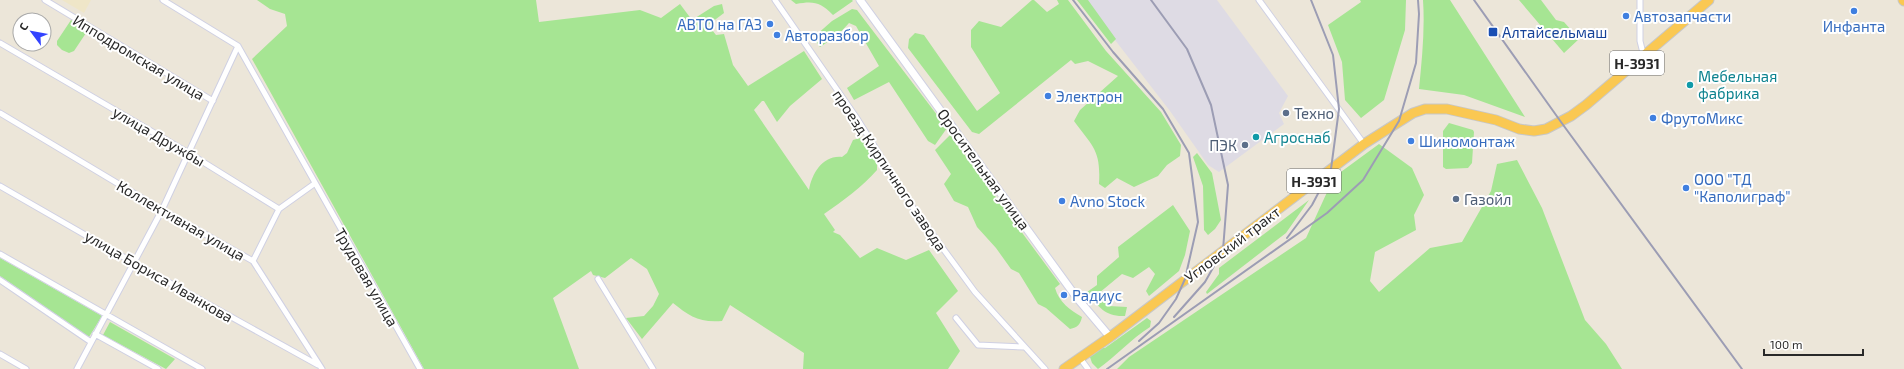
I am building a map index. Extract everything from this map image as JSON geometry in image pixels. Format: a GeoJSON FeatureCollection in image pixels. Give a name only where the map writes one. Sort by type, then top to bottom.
{"type":"FeatureCollection","features":[{"type":"Feature","properties":{"kind":"highway","name":"Н-3931"},"geometry":{"type":"LineString","coordinates":[[1644,57],[1709,0]]}},
{"type":"Feature","properties":{"kind":"highway","name":"Угловский тракт"},"geometry":{"type":"LineString","coordinates":[[1064,369],[1093,349],[1364,144],[1399,121],[1425,109],[1447,109],[1496,120],[1519,129],[1534,131],[1546,129],[1561,122],[1586,105],[1644,57]]}},
{"type":"Feature","properties":{"kind":"main road","name":"Оросительная улица"},"geometry":{"type":"LineString","coordinates":[[860,0],[1078,298],[1110,336]]}},
{"type":"Feature","properties":{"kind":"street","name":"Ипподромская улица"},"geometry":{"type":"LineString","coordinates":[[46,0],[213,101]]}},
{"type":"Feature","properties":{"kind":"street"},"geometry":{"type":"LineString","coordinates":[[163,0],[238,46],[314,184],[280,209],[253,261]]}},
{"type":"Feature","properties":{"kind":"street","name":"проезд Кирпичного завода"},"geometry":{"type":"LineString","coordinates":[[775,0],[858,120],[910,205],[975,292],[1045,369]]}},
{"type":"Feature","properties":{"kind":"street"},"geometry":{"type":"LineString","coordinates":[[1259,0],[1364,144]]}},
{"type":"Feature","properties":{"kind":"street"},"geometry":{"type":"LineString","coordinates":[[1640,0],[1640,41],[1644,57]]}},
{"type":"Feature","properties":{"kind":"street","name":"улица Дружбы"},"geometry":{"type":"LineString","coordinates":[[0,43],[187,152],[280,209]]}},
{"type":"Feature","properties":{"kind":"street"},"geometry":{"type":"LineString","coordinates":[[76,369],[162,210],[187,152],[213,101],[238,46]]}},
{"type":"Feature","properties":{"kind":"street","name":"Коллективная улица"},"geometry":{"type":"LineString","coordinates":[[0,113],[162,210],[253,261],[320,367]]}},
{"type":"Feature","properties":{"kind":"street","name":"Трудовая улица"},"geometry":{"type":"LineString","coordinates":[[314,184],[420,369]]}},
{"type":"Feature","properties":{"kind":"street","name":"улица Бориса Иванкова"},"geometry":{"type":"LineString","coordinates":[[0,186],[320,367]]}},
{"type":"Feature","properties":{"kind":"street"},"geometry":{"type":"LineString","coordinates":[[0,254],[202,369]]}},
{"type":"Feature","properties":{"kind":"street"},"geometry":{"type":"LineString","coordinates":[[598,279],[653,369]]}},
{"type":"Feature","properties":{"kind":"street"},"geometry":{"type":"LineString","coordinates":[[0,280],[91,342]]}},
{"type":"Feature","properties":{"kind":"street"},"geometry":{"type":"LineString","coordinates":[[956,318],[978,345],[1024,347]]}},
{"type":"Feature","properties":{"kind":"street"},"geometry":{"type":"LineString","coordinates":[[95,334],[158,369]]}},
{"type":"Feature","properties":{"kind":"street"},"geometry":{"type":"LineString","coordinates":[[0,354],[26,369]]}},
{"type":"Feature","properties":{"kind":"street"},"geometry":{"type":"LineString","coordinates":[[1080,358],[1088,369]]}},
{"type":"Feature","properties":{"kind":"shaded area"},"geometry":{"type":"Polygon","coordinates":[[[62,0],[91,0],[84,13],[62,0]]]}},
{"type":"Feature","properties":{"kind":"shaded area"},"geometry":{"type":"Polygon","coordinates":[[[1084,0],[1217,0],[1288,96],[1279,113],[1284,124],[1219,172],[1208,165],[1170,111],[1084,0]]]}},
{"type":"Feature","properties":{"kind":"green space"},"geometry":{"type":"Polygon","coordinates":[[[257,0],[536,0],[539,22],[640,10],[661,18],[680,4],[692,20],[714,6],[722,4],[724,13],[708,25],[716,35],[724,34],[733,65],[748,86],[804,51],[822,79],[790,106],[777,122],[764,101],[762,101],[754,110],[809,190],[813,177],[820,166],[829,159],[842,157],[847,153],[853,140],[860,138],[877,161],[877,170],[852,194],[824,214],[835,230],[833,232],[840,235],[860,258],[877,248],[906,260],[929,250],[958,291],[936,313],[960,351],[948,369],[803,369],[804,353],[730,305],[722,321],[707,321],[689,315],[673,303],[642,339],[626,318],[644,316],[653,306],[659,294],[647,269],[631,258],[605,278],[593,275],[591,271],[553,298],[579,369],[424,369],[252,59],[287,26],[285,14],[270,9],[257,0]]]}},
{"type":"Feature","properties":{"kind":"green space"},"geometry":{"type":"Polygon","coordinates":[[[791,0],[853,1],[833,15],[820,5],[812,3],[796,4],[791,0]]]}},
{"type":"Feature","properties":{"kind":"green space"},"geometry":{"type":"Polygon","coordinates":[[[1032,0],[1034,0],[1047,12],[1059,4],[1057,0],[1068,0],[1106,51],[1161,112],[1181,145],[1180,156],[1167,165],[1158,176],[1134,187],[1117,178],[1105,188],[1099,184],[1099,163],[1097,156],[1091,143],[1074,121],[1080,110],[1118,76],[1088,61],[1075,64],[1071,60],[979,134],[972,132],[908,48],[909,39],[915,33],[924,35],[977,111],[1000,93],[971,47],[971,30],[979,21],[1001,27],[1032,0]]]}},
{"type":"Feature","properties":{"kind":"green space"},"geometry":{"type":"Polygon","coordinates":[[[1077,0],[1088,0],[1116,39],[1111,44],[1077,0]]]}},
{"type":"Feature","properties":{"kind":"green space"},"geometry":{"type":"Polygon","coordinates":[[[1360,0],[1406,0],[1405,30],[1384,100],[1361,118],[1345,100],[1342,62],[1328,25],[1361,2],[1360,0]]]}},
{"type":"Feature","properties":{"kind":"green space"},"geometry":{"type":"Polygon","coordinates":[[[1423,0],[1450,0],[1525,117],[1464,95],[1419,89],[1424,11],[1423,0]]]}},
{"type":"Feature","properties":{"kind":"green space"},"geometry":{"type":"Polygon","coordinates":[[[1519,0],[1541,0],[1556,20],[1564,22],[1579,39],[1564,53],[1519,0]]]}},
{"type":"Feature","properties":{"kind":"green space"},"geometry":{"type":"Polygon","coordinates":[[[852,9],[857,10],[947,128],[935,145],[928,141],[889,82],[854,100],[847,88],[879,66],[856,26],[849,23],[838,35],[820,47],[814,39],[815,36],[832,21],[852,9]]]}},
{"type":"Feature","properties":{"kind":"green space"},"geometry":{"type":"Polygon","coordinates":[[[71,20],[88,30],[74,51],[69,53],[62,50],[57,45],[57,41],[71,20]]]}},
{"type":"Feature","properties":{"kind":"green space"},"geometry":{"type":"Polygon","coordinates":[[[1449,123],[1473,130],[1474,132],[1472,163],[1468,168],[1446,169],[1443,167],[1443,131],[1449,123]]]}},
{"type":"Feature","properties":{"kind":"green space"},"geometry":{"type":"Polygon","coordinates":[[[950,135],[1060,284],[1055,288],[1059,297],[1069,308],[1082,317],[1077,326],[1070,329],[1046,308],[1038,304],[1019,273],[1011,269],[996,248],[977,227],[968,207],[954,201],[944,184],[951,174],[935,150],[950,135]]]}},
{"type":"Feature","properties":{"kind":"green space"},"geometry":{"type":"Polygon","coordinates":[[[1379,144],[1412,168],[1424,195],[1414,215],[1416,230],[1375,252],[1370,281],[1379,292],[1430,248],[1462,242],[1491,191],[1497,164],[1517,160],[1542,208],[1585,320],[1606,344],[1622,369],[1117,369],[1129,357],[1306,238],[1334,177],[1379,144]]]}},
{"type":"Feature","properties":{"kind":"green space"},"geometry":{"type":"Polygon","coordinates":[[[1197,153],[1212,173],[1221,220],[1215,229],[1208,235],[1204,230],[1203,186],[1193,157],[1197,153]]]}},
{"type":"Feature","properties":{"kind":"green space"},"geometry":{"type":"Polygon","coordinates":[[[1309,200],[1286,233],[1207,294],[1206,292],[1219,274],[1219,268],[1309,200]]]}},
{"type":"Feature","properties":{"kind":"green space"},"geometry":{"type":"Polygon","coordinates":[[[1173,205],[1190,231],[1185,255],[1179,271],[1149,296],[1146,291],[1155,274],[1149,267],[1133,278],[1122,274],[1099,293],[1109,306],[1127,307],[1125,316],[1107,313],[1087,292],[1097,285],[1097,276],[1119,257],[1118,247],[1173,205]]]}},
{"type":"Feature","properties":{"kind":"green space"},"geometry":{"type":"Polygon","coordinates":[[[0,258],[102,316],[89,337],[0,276],[0,258]]]}},
{"type":"Feature","properties":{"kind":"green space"},"geometry":{"type":"Polygon","coordinates":[[[1147,318],[1151,321],[1150,327],[1111,359],[1098,369],[1092,363],[1089,354],[1097,348],[1105,348],[1147,318]]]}},
{"type":"Feature","properties":{"kind":"green space"},"geometry":{"type":"Polygon","coordinates":[[[110,322],[175,359],[166,369],[103,335],[110,322]]]}},
{"type":"Feature","properties":{"kind":"railway"},"geometry":{"type":"LineString","coordinates":[[1073,0],[1113,52],[1163,109],[1189,153],[1198,222],[1185,279],[1176,299],[1159,323],[1139,341]]}},
{"type":"Feature","properties":{"kind":"railway"},"geometry":{"type":"LineString","coordinates":[[1151,0],[1187,49],[1211,105],[1228,185],[1223,250],[1205,282],[1174,317]]}},
{"type":"Feature","properties":{"kind":"railway"},"geometry":{"type":"LineString","coordinates":[[1287,238],[1312,205],[1331,169],[1339,109],[1333,55],[1311,0]]}},
{"type":"Feature","properties":{"kind":"railway"},"geometry":{"type":"LineString","coordinates":[[1107,369],[1327,213],[1363,180],[1399,121],[1416,63],[1419,14],[1418,0]]}},
{"type":"Feature","properties":{"kind":"railway"},"geometry":{"type":"LineString","coordinates":[[1474,0],[1561,122],[1742,369]]}},
{"type":"Feature","properties":{"kind":"place","name":"Инфанта"},"geometry":{"type":"Point","coordinates":[1854,11]}},
{"type":"Feature","properties":{"kind":"place","name":"Автозапчасти"},"geometry":{"type":"Point","coordinates":[1626,16]}},
{"type":"Feature","properties":{"kind":"place","name":"АВТО на ГАЗ"},"geometry":{"type":"Point","coordinates":[770,24]}},
{"type":"Feature","properties":{"kind":"place","name":"Алтайсельмаш"},"geometry":{"type":"Point","coordinates":[1493,32]}},
{"type":"Feature","properties":{"kind":"place","name":"Авторазбор"},"geometry":{"type":"Point","coordinates":[777,35]}},
{"type":"Feature","properties":{"kind":"place","name":"Мебельная фабрика"},"geometry":{"type":"Point","coordinates":[1690,85]}},
{"type":"Feature","properties":{"kind":"place","name":"Электрон"},"geometry":{"type":"Point","coordinates":[1048,96]}},
{"type":"Feature","properties":{"kind":"place","name":"Техно"},"geometry":{"type":"Point","coordinates":[1286,113]}},
{"type":"Feature","properties":{"kind":"place","name":"ФрутоМикс"},"geometry":{"type":"Point","coordinates":[1653,118]}},
{"type":"Feature","properties":{"kind":"place","name":"Агроснаб"},"geometry":{"type":"Point","coordinates":[1256,137]}},
{"type":"Feature","properties":{"kind":"place","name":"Шиномонтаж"},"geometry":{"type":"Point","coordinates":[1411,141]}},
{"type":"Feature","properties":{"kind":"place","name":"ПЭК"},"geometry":{"type":"Point","coordinates":[1245,145]}},
{"type":"Feature","properties":{"kind":"place","name":"ООО \"ТД \"Каполиграф\""},"geometry":{"type":"Point","coordinates":[1686,188]}},
{"type":"Feature","properties":{"kind":"place","name":"Газойл"},"geometry":{"type":"Point","coordinates":[1456,199]}},
{"type":"Feature","properties":{"kind":"place","name":"Avno Stoсk"},"geometry":{"type":"Point","coordinates":[1062,201]}},
{"type":"Feature","properties":{"kind":"place","name":"Радиус"},"geometry":{"type":"Point","coordinates":[1064,295]}}]}
